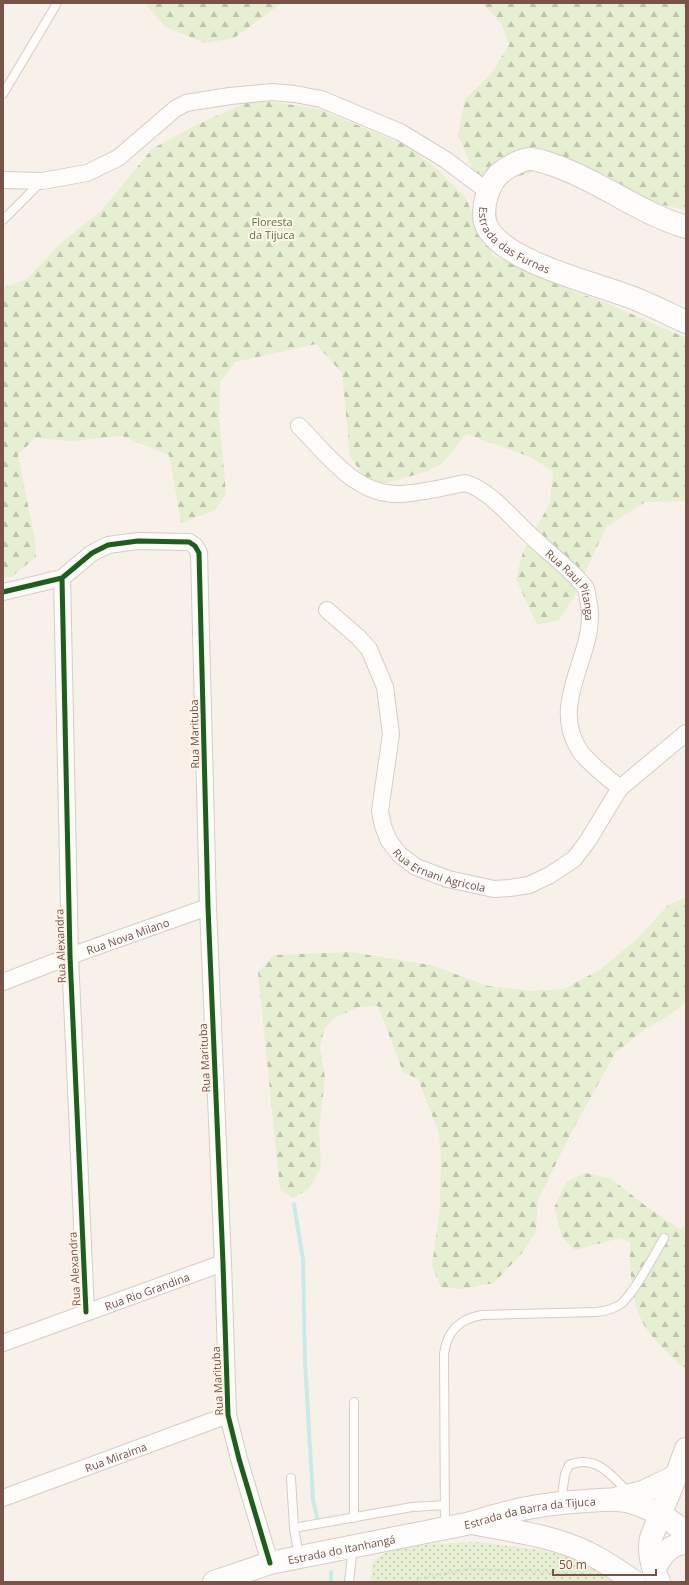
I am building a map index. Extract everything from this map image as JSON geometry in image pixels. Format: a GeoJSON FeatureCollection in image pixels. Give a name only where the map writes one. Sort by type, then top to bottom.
{"type":"FeatureCollection","features":[{"type":"Feature","properties":{"kind":"main road","name":"Estrada das Furnas"},"geometry":{"type":"LineString","coordinates":[[686,228],[667,222],[586,178],[553,165],[530,159],[512,165],[497,176],[487,191],[483,215],[487,227],[494,236],[506,247],[530,262],[628,296],[686,322]]}},
{"type":"Feature","properties":{"kind":"main road"},"geometry":{"type":"LineString","coordinates":[[656,1576],[650,1557],[649,1546],[686,1448]]}},
{"type":"Feature","properties":{"kind":"main road"},"geometry":{"type":"LineString","coordinates":[[623,1497],[650,1489],[676,1476]]}},
{"type":"Feature","properties":{"kind":"main road","name":"Estrada da Barra da Tijuca"},"geometry":{"type":"LineString","coordinates":[[471,1523],[536,1505],[623,1497],[660,1514],[686,1532]]}},
{"type":"Feature","properties":{"kind":"main road","name":"Estrada do Itanhangá"},"geometry":{"type":"LineString","coordinates":[[214,1582],[270,1563],[471,1523]]}},
{"type":"Feature","properties":{"kind":"main road","name":"Estrada da Barra da Tijuca"},"geometry":{"type":"LineString","coordinates":[[471,1523],[534,1534],[577,1548],[605,1561],[635,1582]]}},
{"type":"Feature","properties":{"kind":"main road"},"geometry":{"type":"LineString","coordinates":[[656,1576],[661,1556],[669,1548],[686,1543]]}},
{"type":"Feature","properties":{"kind":"street"},"geometry":{"type":"LineString","coordinates":[[3,180],[42,181],[87,173],[118,158],[176,109],[186,103],[230,96],[272,92],[295,94],[321,99],[400,132],[446,160],[487,191]]}},
{"type":"Feature","properties":{"kind":"street","name":"Rua Raul Pitanga"},"geometry":{"type":"LineString","coordinates":[[299,426],[349,476],[366,486],[384,493],[398,494],[465,483],[474,485],[485,493],[535,541],[566,566],[585,587],[590,606],[590,628],[570,695],[568,713],[571,730],[580,751],[591,763],[620,788]]}},
{"type":"Feature","properties":{"kind":"street","name":"Rua Marituba"},"geometry":{"type":"LineString","coordinates":[[62,578],[92,553],[108,545],[138,540],[189,542],[195,546],[199,553],[208,907],[228,1415],[238,1458],[270,1563]]}},
{"type":"Feature","properties":{"kind":"street"},"geometry":{"type":"LineString","coordinates":[[3,592],[62,578]]}},
{"type":"Feature","properties":{"kind":"street","name":"Rua Alexandra"},"geometry":{"type":"LineString","coordinates":[[62,578],[70,956],[86,1312]]}},
{"type":"Feature","properties":{"kind":"street","name":"Rua Ernani Agricola"},"geometry":{"type":"LineString","coordinates":[[327,610],[358,637],[368,649],[385,687],[390,734],[380,811],[382,826],[389,841],[400,855],[416,867],[448,879],[494,889],[529,885],[550,875],[574,859],[588,842],[620,788],[686,733]]}},
{"type":"Feature","properties":{"kind":"street","name":"Rua Nova Milano"},"geometry":{"type":"LineString","coordinates":[[3,982],[70,956],[208,907]]}},
{"type":"Feature","properties":{"kind":"street","name":"Rua Rio Grandina"},"geometry":{"type":"LineString","coordinates":[[3,1343],[223,1263]]}},
{"type":"Feature","properties":{"kind":"street","name":"Rua Miraima"},"geometry":{"type":"LineString","coordinates":[[3,1498],[228,1415]]}},
{"type":"Feature","properties":{"kind":"lane"},"geometry":{"type":"LineString","coordinates":[[3,94],[56,5]]}},
{"type":"Feature","properties":{"kind":"lane"},"geometry":{"type":"LineString","coordinates":[[3,220],[42,181]]}},
{"type":"Feature","properties":{"kind":"lane"},"geometry":{"type":"LineString","coordinates":[[445,1528],[444,1354],[445,1343],[452,1331],[469,1318],[482,1315],[597,1312],[611,1310],[620,1304],[630,1294],[664,1238]]}},
{"type":"Feature","properties":{"kind":"lane"},"geometry":{"type":"LineString","coordinates":[[354,1402],[354,1518]]}},
{"type":"Feature","properties":{"kind":"lane"},"geometry":{"type":"LineString","coordinates":[[561,1502],[565,1474],[569,1465],[578,1461],[594,1463],[602,1466],[623,1497]]}},
{"type":"Feature","properties":{"kind":"lane"},"geometry":{"type":"LineString","coordinates":[[291,1478],[294,1528],[299,1558]]}},
{"type":"Feature","properties":{"kind":"lane"},"geometry":{"type":"LineString","coordinates":[[294,1528],[412,1507],[445,1505]]}},
{"type":"Feature","properties":{"kind":"lane"},"geometry":{"type":"LineString","coordinates":[[349,1582],[353,1546]]}},
{"type":"Feature","properties":{"kind":"path"},"geometry":{"type":"LineString","coordinates":[[413,1582],[422,1578],[468,1569],[546,1570],[586,1572],[591,1574]]}},
{"type":"Feature","properties":{"kind":"green space"},"geometry":{"type":"Polygon","coordinates":[[[144,3],[282,3],[234,38],[205,43],[166,27],[144,3]]]}},
{"type":"Feature","properties":{"kind":"green space"},"geometry":{"type":"Polygon","coordinates":[[[482,3],[686,3],[686,210],[645,201],[605,174],[565,163],[490,184],[473,170],[458,135],[465,99],[490,75],[509,45],[501,23],[482,3]]]}},
{"type":"Feature","properties":{"kind":"green space","name":"Floresta da Tijuca"},"geometry":{"type":"Polygon","coordinates":[[[254,99],[318,109],[406,145],[437,169],[465,197],[493,256],[534,270],[573,291],[609,304],[686,338],[686,501],[645,502],[606,527],[574,597],[559,620],[537,625],[516,579],[523,552],[550,503],[553,471],[528,456],[466,434],[442,464],[425,472],[386,483],[367,482],[350,456],[342,373],[316,344],[235,362],[220,382],[219,417],[226,493],[215,510],[181,523],[169,455],[122,436],[72,441],[35,438],[18,455],[35,540],[36,557],[11,577],[3,578],[3,288],[27,279],[60,244],[101,211],[152,149],[192,127],[254,99]]]}},
{"type":"Feature","properties":{"kind":"green space"},"geometry":{"type":"Polygon","coordinates":[[[686,898],[686,1000],[681,1007],[644,1030],[616,1052],[574,1127],[538,1200],[536,1232],[522,1253],[494,1283],[462,1289],[441,1287],[432,1266],[440,1207],[441,1159],[439,1133],[418,1079],[403,1072],[378,1006],[359,1007],[334,1018],[324,1029],[320,1048],[325,1078],[319,1129],[321,1168],[308,1189],[293,1198],[280,1190],[258,972],[274,955],[350,952],[431,965],[488,986],[531,991],[564,989],[601,969],[639,937],[669,904],[686,898]]]}},
{"type":"Feature","properties":{"kind":"green space"},"geometry":{"type":"Polygon","coordinates":[[[585,1173],[610,1178],[651,1210],[680,1229],[686,1226],[686,1371],[652,1336],[639,1315],[635,1303],[631,1279],[630,1242],[620,1238],[575,1250],[562,1237],[554,1208],[566,1182],[585,1173]]]}},
{"type":"Feature","properties":{"kind":"green space"},"geometry":{"type":"Polygon","coordinates":[[[476,1542],[533,1549],[577,1558],[619,1582],[370,1582],[373,1562],[385,1553],[404,1548],[431,1544],[476,1542]]]}},
{"type":"Feature","properties":{"kind":"waterway"},"geometry":{"type":"LineString","coordinates":[[294,1204],[303,1260],[305,1361],[313,1500],[318,1521]]}},
{"type":"Feature","properties":{"kind":"waterway"},"geometry":{"type":"LineString","coordinates":[[331,1572],[331,1582]]}},
{"type":"Feature","properties":{"kind":"cycle path"},"geometry":{"type":"LineString","coordinates":[[3,592],[62,578],[92,553],[108,545],[138,541],[189,542],[195,546],[199,553],[208,907],[228,1415],[239,1459],[270,1563]]}},
{"type":"Feature","properties":{"kind":"cycle path"},"geometry":{"type":"LineString","coordinates":[[62,578],[70,956],[86,1312]]}}]}
